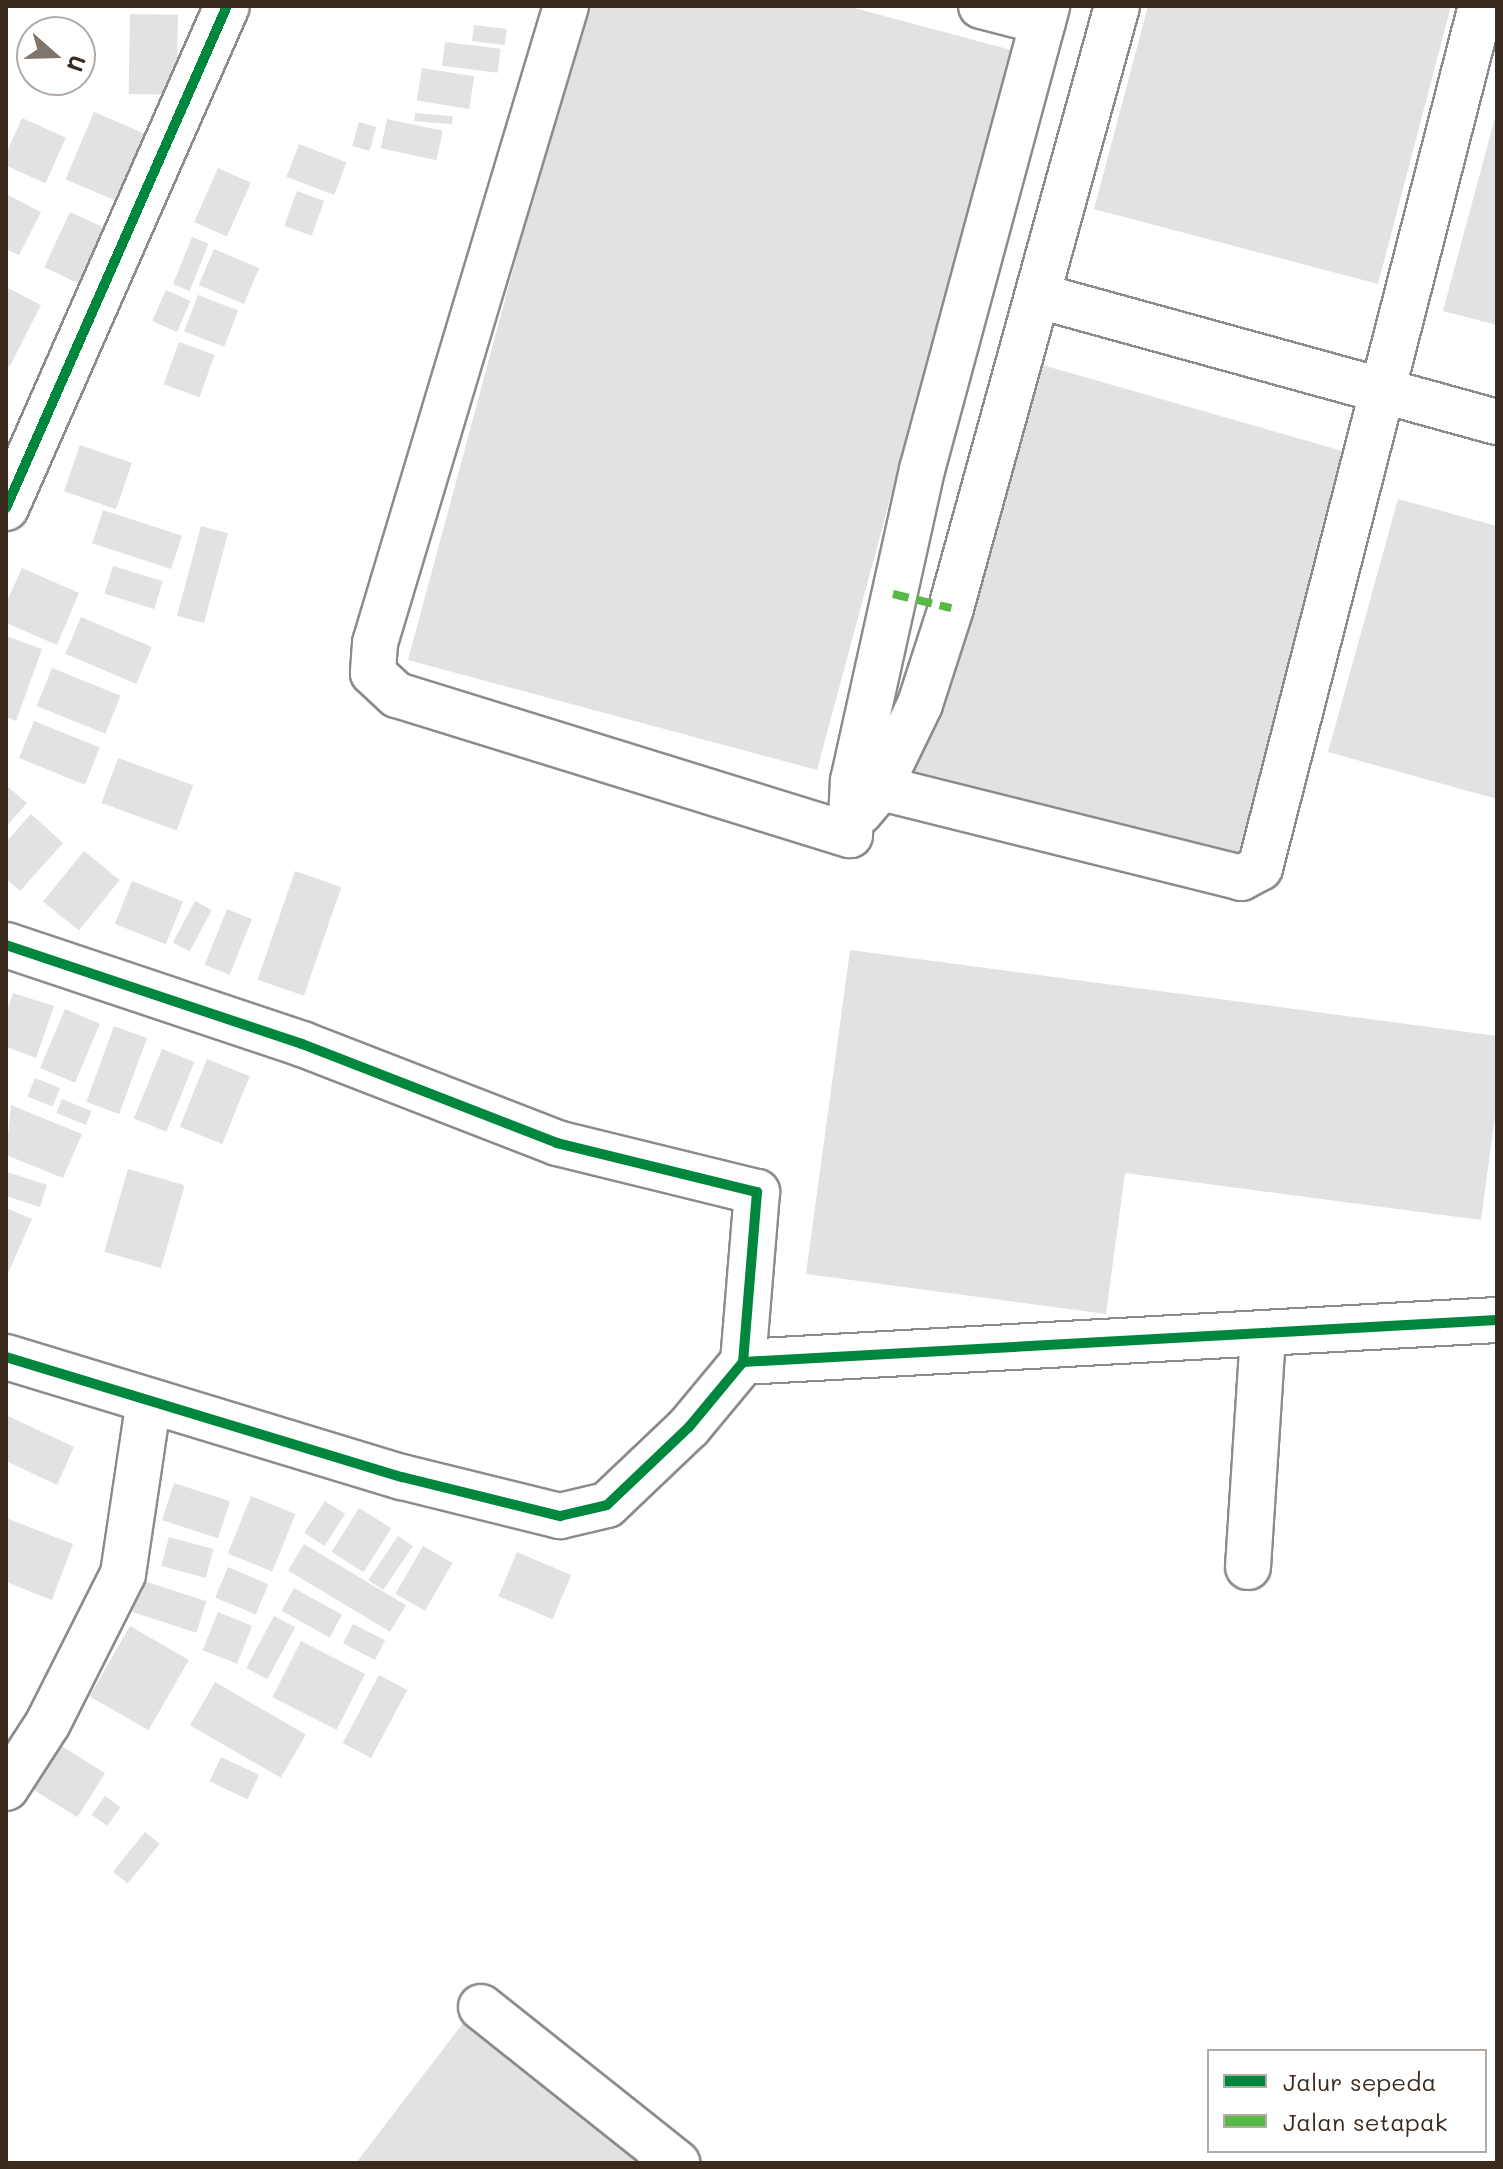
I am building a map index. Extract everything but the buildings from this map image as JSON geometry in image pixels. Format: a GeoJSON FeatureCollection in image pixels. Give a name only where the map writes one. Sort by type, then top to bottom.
{"type":"FeatureCollection","features":[{"type":"Feature","properties":{"kind":"street"},"geometry":{"type":"LineString","coordinates":[[566,6],[375,643],[373,673],[397,695],[850,835],[862,796],[922,470],[1045,14],[981,6]]}},
{"type":"Feature","properties":{"kind":"street"},"geometry":{"type":"LineString","coordinates":[[862,796],[920,704],[951,608],[1117,6]]}},
{"type":"Feature","properties":{"kind":"street"},"geometry":{"type":"LineString","coordinates":[[862,796],[1241,878],[1252,876],[1260,868],[1481,6]]}},
{"type":"Feature","properties":{"kind":"street"},"geometry":{"type":"LineString","coordinates":[[6,508],[223,8]]}},
{"type":"Feature","properties":{"kind":"street"},"geometry":{"type":"LineString","coordinates":[[1039,296],[1497,422]]}},
{"type":"Feature","properties":{"kind":"street"},"geometry":{"type":"LineString","coordinates":[[6,945],[302,1044],[557,1143],[757,1192],[743,1362],[680,1437],[607,1505],[560,1516],[462,1494],[6,1357]]}},
{"type":"Feature","properties":{"kind":"street"},"geometry":{"type":"LineString","coordinates":[[743,1362],[1263,1337],[1497,1320]]}},
{"type":"Feature","properties":{"kind":"street"},"geometry":{"type":"LineString","coordinates":[[1248,1567],[1263,1337]]}},
{"type":"Feature","properties":{"kind":"street"},"geometry":{"type":"LineString","coordinates":[[6,1788],[48,1723],[123,1574],[149,1401]]}},
{"type":"Feature","properties":{"kind":"street"},"geometry":{"type":"LineString","coordinates":[[481,2007],[677,2163]]}},
{"type":"Feature","properties":{"kind":"marked path"},"geometry":{"type":"LineString","coordinates":[[893,594],[951,608]]}},
{"type":"Feature","properties":{"kind":"cycle path"},"geometry":{"type":"LineString","coordinates":[[6,508],[227,6]]}},
{"type":"Feature","properties":{"kind":"cycle path"},"geometry":{"type":"LineString","coordinates":[[6,945],[302,1044],[557,1143],[757,1192],[743,1362]]}},
{"type":"Feature","properties":{"kind":"cycle path"},"geometry":{"type":"LineString","coordinates":[[6,1357],[402,1477],[560,1516],[607,1505],[689,1427],[743,1362],[1497,1320]]}}]}
